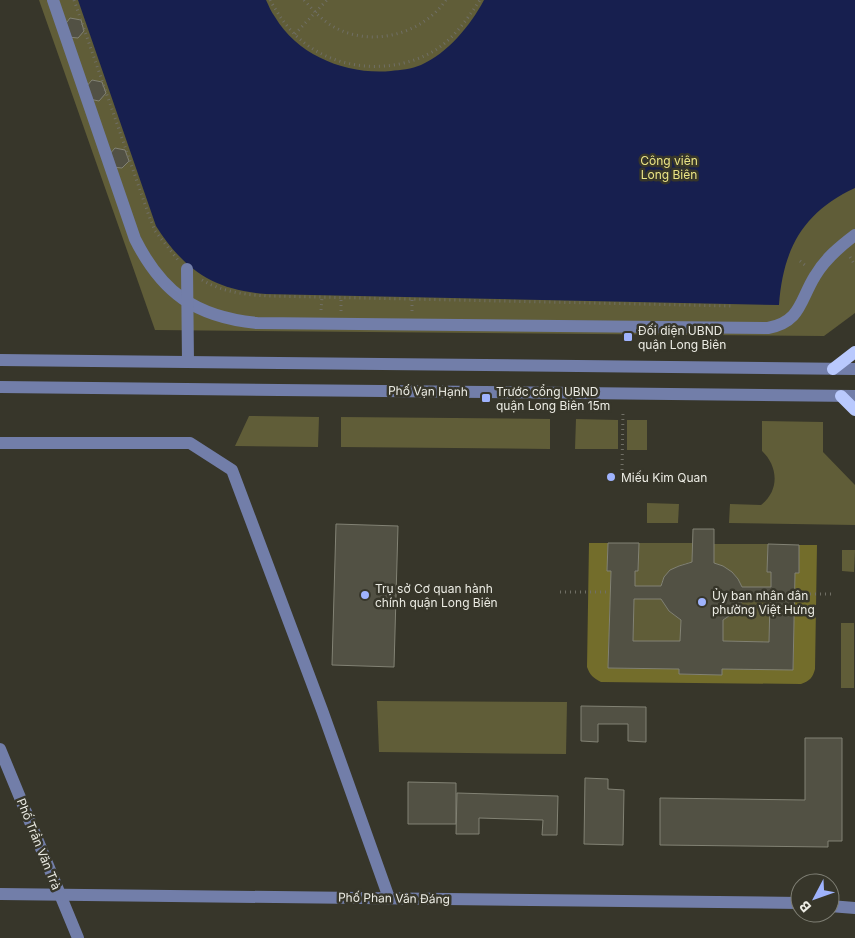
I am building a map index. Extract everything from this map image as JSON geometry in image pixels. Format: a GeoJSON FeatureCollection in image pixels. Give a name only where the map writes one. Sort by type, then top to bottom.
{"type":"FeatureCollection","features":[{"type":"Feature","properties":{"kind":"main road"},"geometry":{"type":"LineString","coordinates":[[832,369],[855,352]]}},
{"type":"Feature","properties":{"kind":"main road"},"geometry":{"type":"LineString","coordinates":[[841,396],[855,410]]}},
{"type":"Feature","properties":{"kind":"street"},"geometry":{"type":"LineString","coordinates":[[53,0],[135,239],[144,257],[167,286],[187,302],[222,318],[256,323],[768,328],[779,326],[795,315],[815,276],[823,265],[832,254],[855,235]]}},
{"type":"Feature","properties":{"kind":"street"},"geometry":{"type":"LineString","coordinates":[[187,269],[188,362]]}},
{"type":"Feature","properties":{"kind":"street"},"geometry":{"type":"LineString","coordinates":[[0,360],[855,369]]}},
{"type":"Feature","properties":{"kind":"street","name":"Phố Vạn Hạnh"},"geometry":{"type":"LineString","coordinates":[[0,387],[855,396]]}},
{"type":"Feature","properties":{"kind":"street"},"geometry":{"type":"LineString","coordinates":[[0,443],[190,443],[232,470],[390,898]]}},
{"type":"Feature","properties":{"kind":"street","name":"Phố Trần Văn Trà"},"geometry":{"type":"LineString","coordinates":[[0,749],[78,938]]}},
{"type":"Feature","properties":{"kind":"street","name":"Phố Phan Văn Đáng"},"geometry":{"type":"LineString","coordinates":[[0,894],[790,903]]}},
{"type":"Feature","properties":{"kind":"street"},"geometry":{"type":"LineString","coordinates":[[840,907],[855,908]]}},
{"type":"Feature","properties":{"kind":"path"},"geometry":{"type":"LineString","coordinates":[[74,0],[155,231],[167,248],[187,269],[206,282],[220,288],[251,295],[731,306]]}},
{"type":"Feature","properties":{"kind":"path"},"geometry":{"type":"LineString","coordinates":[[270,0],[280,17],[310,47],[330,58],[353,65],[377,66],[418,60],[438,48],[468,19],[480,0]]}},
{"type":"Feature","properties":{"kind":"path"},"geometry":{"type":"LineString","coordinates":[[304,0],[315,13],[331,25],[349,33],[369,36],[389,36],[409,30],[441,8],[446,0]]}},
{"type":"Feature","properties":{"kind":"path"},"geometry":{"type":"LineString","coordinates":[[295,34],[327,0]]}},
{"type":"Feature","properties":{"kind":"path"},"geometry":{"type":"LineString","coordinates":[[622,470],[623,411]]}},
{"type":"Feature","properties":{"kind":"path"},"geometry":{"type":"LineString","coordinates":[[560,592],[610,592]]}},
{"type":"Feature","properties":{"kind":"path"},"geometry":{"type":"LineString","coordinates":[[795,594],[833,594]]}},
{"type":"Feature","properties":{"kind":"green space","name":"Công viên Long Biên"},"geometry":{"type":"Polygon","coordinates":[[[39,0],[855,0],[855,313],[824,336],[155,330],[39,0]]]}},
{"type":"Feature","properties":{"kind":"green space"},"geometry":{"type":"Polygon","coordinates":[[[249,416],[319,417],[318,447],[235,446],[249,416]]]}},
{"type":"Feature","properties":{"kind":"green space"},"geometry":{"type":"Polygon","coordinates":[[[341,417],[550,419],[550,449],[341,447],[341,417]]]}},
{"type":"Feature","properties":{"kind":"green space"},"geometry":{"type":"Polygon","coordinates":[[[576,419],[618,420],[618,449],[575,449],[576,419]]]}},
{"type":"Feature","properties":{"kind":"green space"},"geometry":{"type":"Polygon","coordinates":[[[627,420],[647,420],[647,450],[627,450],[627,420]]]}},
{"type":"Feature","properties":{"kind":"green space"},"geometry":{"type":"Polygon","coordinates":[[[762,421],[823,422],[823,452],[855,485],[855,525],[729,523],[730,504],[761,505],[767,499],[774,485],[774,471],[762,451],[762,421]]]}},
{"type":"Feature","properties":{"kind":"green space"},"geometry":{"type":"Polygon","coordinates":[[[647,503],[679,504],[678,523],[647,523],[647,503]]]}},
{"type":"Feature","properties":{"kind":"green space"},"geometry":{"type":"Polygon","coordinates":[[[639,543],[693,543],[692,562],[668,573],[661,586],[635,586],[635,571],[638,571],[639,543]]]}},
{"type":"Feature","properties":{"kind":"green space"},"geometry":{"type":"Polygon","coordinates":[[[714,544],[768,544],[767,572],[771,572],[771,587],[742,587],[731,572],[714,563],[714,544]]]}},
{"type":"Feature","properties":{"kind":"green space"},"geometry":{"type":"Polygon","coordinates":[[[842,550],[855,550],[854,572],[842,571],[842,550]]]}},
{"type":"Feature","properties":{"kind":"green space"},"geometry":{"type":"Polygon","coordinates":[[[634,599],[661,599],[669,611],[681,620],[680,641],[633,641],[634,599]]]}},
{"type":"Feature","properties":{"kind":"green space"},"geometry":{"type":"Polygon","coordinates":[[[742,600],[770,600],[769,642],[723,641],[723,620],[735,612],[742,600]]]}},
{"type":"Feature","properties":{"kind":"green space"},"geometry":{"type":"Polygon","coordinates":[[[841,623],[854,623],[854,688],[841,688],[841,623]]]}},
{"type":"Feature","properties":{"kind":"green space"},"geometry":{"type":"Polygon","coordinates":[[[377,701],[567,702],[566,754],[379,752],[377,701]]]}},
{"type":"Feature","properties":{"kind":"shaded area","name":"Công viên Long Biên"},"geometry":{"type":"Polygon","coordinates":[[[78,0],[266,0],[272,13],[285,31],[310,52],[341,66],[358,70],[391,71],[421,65],[431,60],[449,46],[465,29],[484,0],[855,0],[855,188],[822,209],[799,234],[785,266],[779,305],[266,294],[247,292],[216,282],[189,266],[156,226],[78,0]]]}},
{"type":"Feature","properties":{"kind":"shaded area"},"geometry":{"type":"Polygon","coordinates":[[[589,543],[608,543],[607,571],[611,571],[608,668],[679,669],[680,674],[722,675],[722,669],[793,669],[795,573],[799,572],[799,545],[817,545],[815,669],[812,676],[807,682],[801,684],[598,681],[592,676],[587,667],[589,543]]]}},
{"type":"Feature","properties":{"kind":"building"},"geometry":{"type":"Polygon","coordinates":[[[70,18],[81,20],[84,31],[78,38],[68,37],[64,26],[70,18]]]}},
{"type":"Feature","properties":{"kind":"building"},"geometry":{"type":"Polygon","coordinates":[[[92,80],[102,82],[106,93],[99,101],[89,99],[85,88],[92,80]]]}},
{"type":"Feature","properties":{"kind":"building"},"geometry":{"type":"Polygon","coordinates":[[[115,148],[125,150],[129,161],[122,168],[112,167],[108,156],[115,148]]]}},
{"type":"Feature","properties":{"kind":"building","name":"Trụ sở Cơ quan hành chính quận Long Biên"},"geometry":{"type":"Polygon","coordinates":[[[336,524],[398,526],[394,667],[332,665],[336,524]]]}},
{"type":"Feature","properties":{"kind":"building","name":"Ủy ban nhân dân phường Việt Hưng"},"geometry":{"type":"Polygon","coordinates":[[[693,529],[714,529],[714,563],[732,572],[742,587],[771,587],[771,572],[767,572],[768,544],[799,545],[799,573],[795,573],[793,670],[722,669],[722,675],[679,674],[679,669],[608,668],[611,571],[607,571],[608,543],[639,543],[638,571],[635,571],[635,586],[661,586],[664,577],[670,570],[692,562],[693,529]],[[634,599],[633,641],[680,641],[681,620],[669,611],[661,599],[634,599]],[[742,600],[735,612],[723,620],[723,641],[769,642],[770,600],[742,600]]]}},
{"type":"Feature","properties":{"kind":"building"},"geometry":{"type":"Polygon","coordinates":[[[581,706],[646,707],[646,742],[628,741],[628,724],[598,724],[598,742],[581,741],[581,706]]]}},
{"type":"Feature","properties":{"kind":"building"},"geometry":{"type":"Polygon","coordinates":[[[805,738],[842,738],[842,841],[828,841],[828,847],[660,845],[660,798],[805,800],[805,738]]]}},
{"type":"Feature","properties":{"kind":"building"},"geometry":{"type":"Polygon","coordinates":[[[585,778],[608,779],[608,789],[624,790],[623,845],[584,844],[585,778]]]}},
{"type":"Feature","properties":{"kind":"building"},"geometry":{"type":"Polygon","coordinates":[[[408,782],[456,783],[456,824],[408,824],[408,782]]]}},
{"type":"Feature","properties":{"kind":"building"},"geometry":{"type":"Polygon","coordinates":[[[457,793],[558,796],[557,835],[542,835],[543,820],[479,818],[479,834],[456,834],[457,793]]]}},
{"type":"Feature","properties":{"kind":"place","name":"Đối diện UBND quận Long Biên"},"geometry":{"type":"Point","coordinates":[628,337]}},
{"type":"Feature","properties":{"kind":"place","name":"Trước cổng UBND quận Long Biên 15m"},"geometry":{"type":"Point","coordinates":[486,398]}},
{"type":"Feature","properties":{"kind":"place","name":"Miếu Kim Quan"},"geometry":{"type":"Point","coordinates":[611,477]}},
{"type":"Feature","properties":{"kind":"place","name":"Trụ sở Cơ quan hành chính quận Long Biên"},"geometry":{"type":"Point","coordinates":[365,595]}},
{"type":"Feature","properties":{"kind":"place","name":"Ủy ban nhân dân phường Việt Hưng"},"geometry":{"type":"Point","coordinates":[702,602]}}]}
